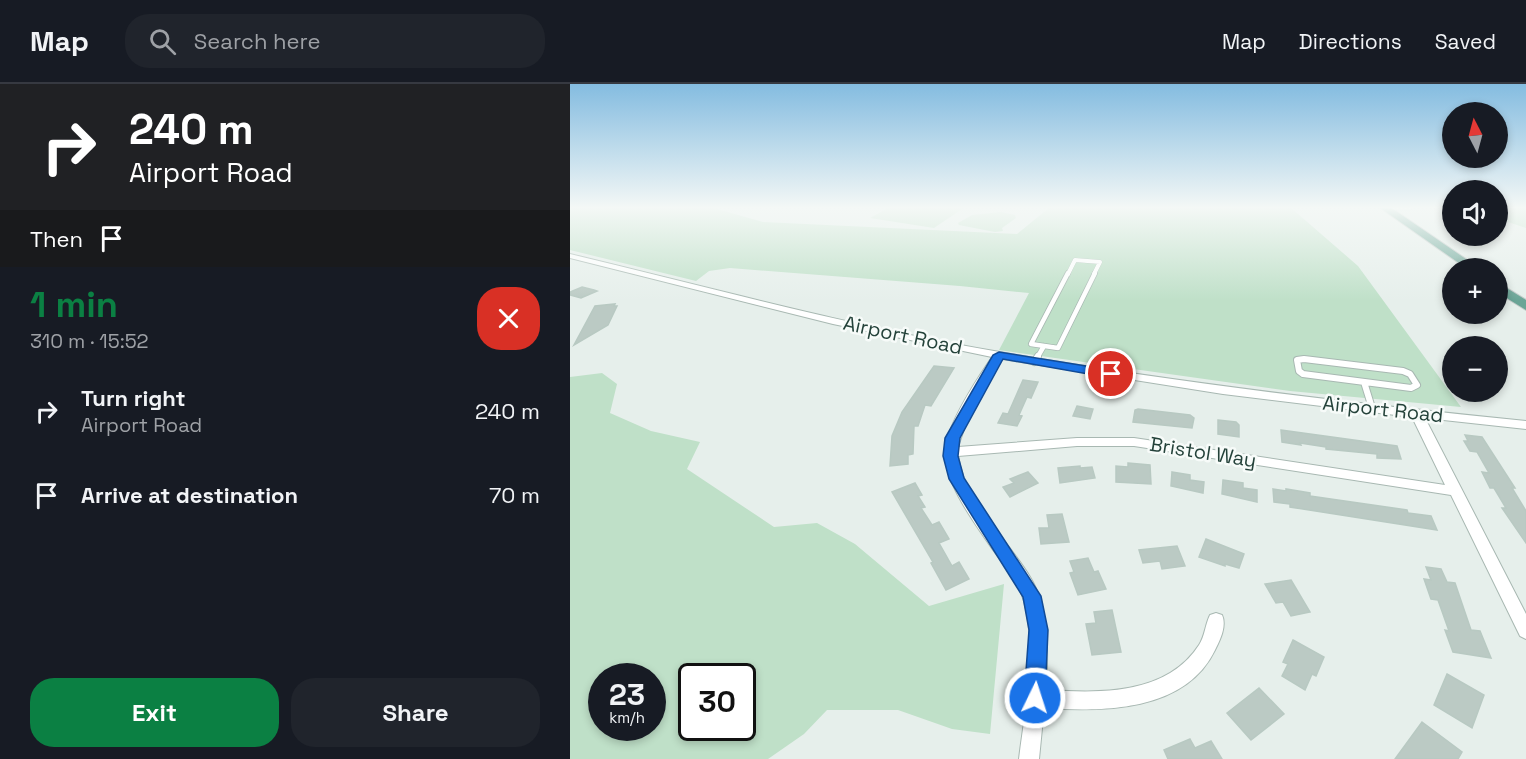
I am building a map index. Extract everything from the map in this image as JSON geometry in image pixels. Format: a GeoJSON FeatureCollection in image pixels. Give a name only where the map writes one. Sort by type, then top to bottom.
{"type":"FeatureCollection","features":[{"type":"Feature","properties":{"kind":"main road"},"geometry":{"type":"LineString","coordinates":[[1432,238],[1459,258]]}},
{"type":"Feature","properties":{"kind":"main road"},"geometry":{"type":"LineString","coordinates":[[1508,294],[1526,306]]}},
{"type":"Feature","properties":{"kind":"street","name":"Airport Road"},"geometry":{"type":"LineString","coordinates":[[570,256],[878,331],[1034,362],[1202,388],[1526,425]]}},
{"type":"Feature","properties":{"kind":"street"},"geometry":{"type":"LineString","coordinates":[[999,355],[955,431],[951,452],[952,467],[962,489],[1025,582],[1032,596],[1039,630],[1029,759]]}},
{"type":"Feature","properties":{"kind":"street"},"geometry":{"type":"LineString","coordinates":[[1416,413],[1454,491],[1520,611],[1526,631]]}},
{"type":"Feature","properties":{"kind":"street","name":"Bristol Way"},"geometry":{"type":"LineString","coordinates":[[951,452],[1077,442],[1134,442],[1454,491]]}},
{"type":"Feature","properties":{"kind":"street"},"geometry":{"type":"LineString","coordinates":[[1035,698],[1109,701],[1155,691],[1198,662],[1212,640],[1216,620]]}},
{"type":"Feature","properties":{"kind":"lane"},"geometry":{"type":"LineString","coordinates":[[1075,260],[1100,262],[1058,348],[1044,346],[1031,344],[1075,260]]}},
{"type":"Feature","properties":{"kind":"lane"},"geometry":{"type":"LineString","coordinates":[[1034,362],[1044,346]]}},
{"type":"Feature","properties":{"kind":"lane"},"geometry":{"type":"LineString","coordinates":[[1297,360],[1403,370],[1410,374],[1417,385],[1411,387],[1364,382],[1303,374],[1299,371],[1297,360]]}},
{"type":"Feature","properties":{"kind":"lane"},"geometry":{"type":"LineString","coordinates":[[1364,382],[1372,408]]}},
{"type":"Feature","properties":{"kind":"green space"},"geometry":{"type":"Polygon","coordinates":[[[570,238],[1326,238],[1358,266],[1442,381],[1442,402],[1457,402],[1461,407],[1290,391],[999,350],[1029,293],[730,268],[709,271],[696,281],[570,250],[570,238]]]}},
{"type":"Feature","properties":{"kind":"green space"},"geometry":{"type":"Polygon","coordinates":[[[602,373],[617,384],[610,413],[651,431],[700,442],[687,469],[774,527],[817,523],[855,544],[929,606],[1004,584],[990,734],[952,729],[898,710],[827,710],[804,734],[768,759],[570,759],[570,377],[602,373]]]}},
{"type":"Feature","properties":{"kind":"building"},"geometry":{"type":"Polygon","coordinates":[[[582,287],[597,291],[581,298],[570,295],[570,292],[582,287]]]}},
{"type":"Feature","properties":{"kind":"building"},"geometry":{"type":"Polygon","coordinates":[[[615,304],[614,306],[617,306],[608,325],[574,345],[595,306],[615,304]]]}},
{"type":"Feature","properties":{"kind":"building"},"geometry":{"type":"Polygon","coordinates":[[[934,366],[954,368],[931,406],[925,405],[918,426],[914,426],[913,454],[908,455],[908,464],[890,466],[892,436],[902,412],[934,366]]]}},
{"type":"Feature","properties":{"kind":"building"},"geometry":{"type":"Polygon","coordinates":[[[1023,380],[1038,382],[1031,398],[1027,397],[1017,426],[998,423],[1003,413],[1008,414],[1023,380]]]}},
{"type":"Feature","properties":{"kind":"building"},"geometry":{"type":"Polygon","coordinates":[[[1077,406],[1093,409],[1090,419],[1073,416],[1077,406]]]}},
{"type":"Feature","properties":{"kind":"building"},"geometry":{"type":"Polygon","coordinates":[[[1135,410],[1190,415],[1194,418],[1192,428],[1133,422],[1135,410]]]}},
{"type":"Feature","properties":{"kind":"building"},"geometry":{"type":"Polygon","coordinates":[[[1218,420],[1236,422],[1239,425],[1239,437],[1218,434],[1218,420]]]}},
{"type":"Feature","properties":{"kind":"building"},"geometry":{"type":"Polygon","coordinates":[[[1281,430],[1397,446],[1401,459],[1377,458],[1377,454],[1282,442],[1281,430]]]}},
{"type":"Feature","properties":{"kind":"building"},"geometry":{"type":"Polygon","coordinates":[[[1465,435],[1482,437],[1515,488],[1512,488],[1526,511],[1526,543],[1502,508],[1506,508],[1494,488],[1490,488],[1482,472],[1489,473],[1477,452],[1470,451],[1464,441],[1468,441],[1465,435]]]}},
{"type":"Feature","properties":{"kind":"building"},"geometry":{"type":"Polygon","coordinates":[[[1128,463],[1150,465],[1151,484],[1116,482],[1116,466],[1128,467],[1128,463]]]}},
{"type":"Feature","properties":{"kind":"building"},"geometry":{"type":"Polygon","coordinates":[[[1080,466],[1080,468],[1092,467],[1095,478],[1060,483],[1058,468],[1080,466]]]}},
{"type":"Feature","properties":{"kind":"building"},"geometry":{"type":"Polygon","coordinates":[[[1028,472],[1038,483],[1010,497],[1003,487],[1014,483],[1010,479],[1028,472]]]}},
{"type":"Feature","properties":{"kind":"building"},"geometry":{"type":"Polygon","coordinates":[[[1172,472],[1190,475],[1190,480],[1204,482],[1203,493],[1171,486],[1172,472]]]}},
{"type":"Feature","properties":{"kind":"building"},"geometry":{"type":"Polygon","coordinates":[[[1223,480],[1243,483],[1243,488],[1257,490],[1257,502],[1222,494],[1223,480]]]}},
{"type":"Feature","properties":{"kind":"building"},"geometry":{"type":"Polygon","coordinates":[[[915,483],[922,495],[918,496],[925,507],[921,508],[932,525],[939,522],[949,539],[939,543],[952,566],[959,562],[969,579],[946,590],[931,563],[933,562],[892,492],[915,483]]]}},
{"type":"Feature","properties":{"kind":"building"},"geometry":{"type":"Polygon","coordinates":[[[1273,489],[1310,493],[1310,496],[1407,510],[1408,513],[1431,516],[1437,530],[1290,507],[1290,504],[1274,502],[1273,489]]]}},
{"type":"Feature","properties":{"kind":"building"},"geometry":{"type":"Polygon","coordinates":[[[1062,514],[1069,542],[1041,544],[1039,528],[1049,528],[1047,515],[1062,514]]]}},
{"type":"Feature","properties":{"kind":"building"},"geometry":{"type":"Polygon","coordinates":[[[1206,539],[1244,554],[1239,568],[1199,557],[1206,539]]]}},
{"type":"Feature","properties":{"kind":"building"},"geometry":{"type":"Polygon","coordinates":[[[1177,546],[1185,566],[1162,569],[1160,561],[1143,563],[1139,550],[1177,546]]]}},
{"type":"Feature","properties":{"kind":"building"},"geometry":{"type":"Polygon","coordinates":[[[1088,558],[1094,572],[1098,571],[1106,589],[1078,595],[1070,573],[1074,572],[1070,561],[1088,558]]]}},
{"type":"Feature","properties":{"kind":"building"},"geometry":{"type":"Polygon","coordinates":[[[1426,567],[1441,569],[1447,582],[1455,583],[1471,630],[1480,631],[1491,658],[1453,652],[1445,630],[1449,631],[1438,600],[1431,599],[1424,579],[1431,580],[1426,567]]]}},
{"type":"Feature","properties":{"kind":"building"},"geometry":{"type":"Polygon","coordinates":[[[1291,580],[1310,612],[1291,616],[1283,602],[1276,603],[1265,584],[1291,580]]]}},
{"type":"Feature","properties":{"kind":"building"},"geometry":{"type":"Polygon","coordinates":[[[1112,610],[1121,652],[1092,655],[1086,624],[1096,623],[1094,612],[1112,610]]]}},
{"type":"Feature","properties":{"kind":"building"},"geometry":{"type":"Polygon","coordinates":[[[1293,640],[1324,657],[1316,676],[1312,674],[1305,690],[1282,676],[1288,664],[1283,662],[1293,640]]]}},
{"type":"Feature","properties":{"kind":"building"},"geometry":{"type":"Polygon","coordinates":[[[1447,674],[1484,695],[1472,728],[1434,705],[1447,674]]]}},
{"type":"Feature","properties":{"kind":"building"},"geometry":{"type":"Polygon","coordinates":[[[1259,688],[1284,714],[1251,740],[1227,713],[1259,688]]]}},
{"type":"Feature","properties":{"kind":"building"},"geometry":{"type":"Polygon","coordinates":[[[1422,722],[1462,752],[1458,759],[1395,759],[1422,722]]]}},
{"type":"Feature","properties":{"kind":"building"},"geometry":{"type":"Polygon","coordinates":[[[1190,739],[1195,748],[1211,741],[1222,759],[1168,759],[1164,750],[1190,739]]]}},
{"type":"Feature","properties":{"kind":"route"},"geometry":{"type":"LineString","coordinates":[[1035,698],[1039,630],[1032,596],[956,479],[952,467],[952,438],[999,355],[1111,374]]}}]}
